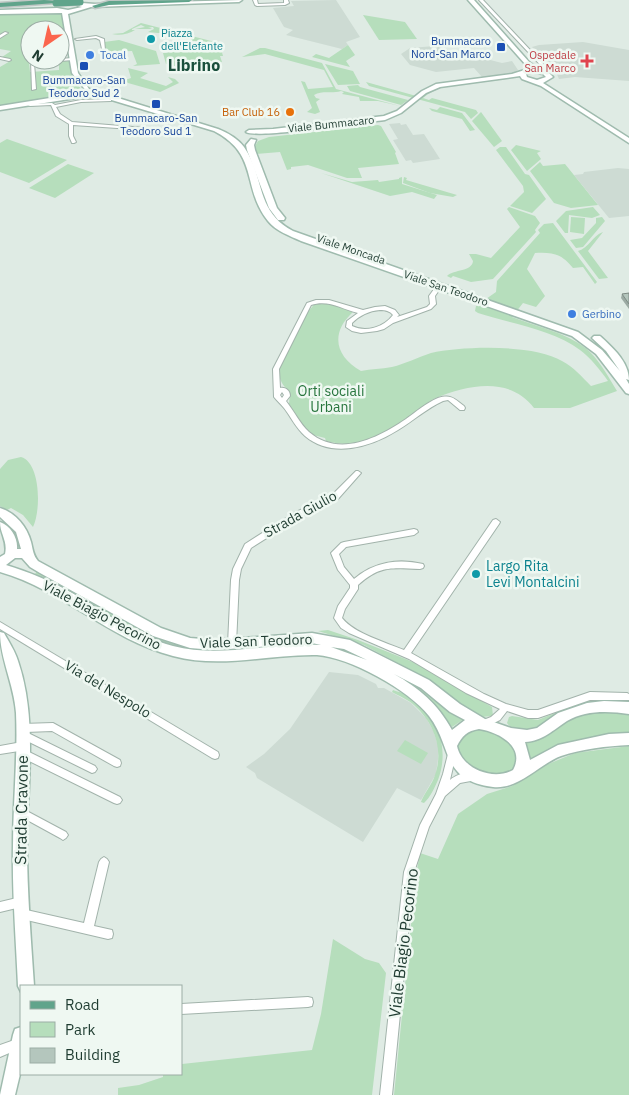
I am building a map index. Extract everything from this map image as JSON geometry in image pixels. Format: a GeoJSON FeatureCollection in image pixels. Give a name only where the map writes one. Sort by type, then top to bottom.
{"type":"FeatureCollection","features":[{"type":"Feature","properties":{"kind":"main road"},"geometry":{"type":"LineString","coordinates":[[0,7],[15,0]]}},
{"type":"Feature","properties":{"kind":"main road"},"geometry":{"type":"LineString","coordinates":[[64,0],[63,11],[76,77],[89,91]]}},
{"type":"Feature","properties":{"kind":"main road"},"geometry":{"type":"LineString","coordinates":[[0,7],[69,0]]}},
{"type":"Feature","properties":{"kind":"main road"},"geometry":{"type":"LineString","coordinates":[[73,0],[76,12]]}},
{"type":"Feature","properties":{"kind":"main road"},"geometry":{"type":"LineString","coordinates":[[56,1],[119,0]]}},
{"type":"Feature","properties":{"kind":"main road"},"geometry":{"type":"LineString","coordinates":[[0,7],[76,12],[109,3],[189,0]]}},
{"type":"Feature","properties":{"kind":"main road"},"geometry":{"type":"LineString","coordinates":[[79,1],[80,5],[95,6],[239,0]]}},
{"type":"Feature","properties":{"kind":"main road"},"geometry":{"type":"LineString","coordinates":[[464,0],[523,67],[523,77],[543,85],[629,141]]}},
{"type":"Feature","properties":{"kind":"main road"},"geometry":{"type":"LineString","coordinates":[[471,0],[528,64],[549,74]]}},
{"type":"Feature","properties":{"kind":"main road"},"geometry":{"type":"LineString","coordinates":[[38,10],[57,6],[56,1]]}},
{"type":"Feature","properties":{"kind":"main road"},"geometry":{"type":"LineString","coordinates":[[76,36],[82,75],[89,91]]}},
{"type":"Feature","properties":{"kind":"main road"},"geometry":{"type":"LineString","coordinates":[[236,133],[242,142],[270,133],[383,122],[403,116],[417,101],[438,85],[508,77],[538,70]]}},
{"type":"Feature","properties":{"kind":"main road"},"geometry":{"type":"LineString","coordinates":[[417,101],[434,92],[452,86],[530,80],[541,81],[549,74]]}},
{"type":"Feature","properties":{"kind":"main road"},"geometry":{"type":"LineString","coordinates":[[549,74],[550,83],[629,134]]}},
{"type":"Feature","properties":{"kind":"main road"},"geometry":{"type":"LineString","coordinates":[[0,108],[89,91],[236,133],[255,134],[255,139],[247,150]]}},
{"type":"Feature","properties":{"kind":"main road","name":"Viale Bummacaro"},"geometry":{"type":"LineString","coordinates":[[236,133],[270,133]]}},
{"type":"Feature","properties":{"kind":"main road","name":"Viale San Teodoro"},"geometry":{"type":"LineString","coordinates":[[236,133],[247,150],[264,209],[284,229],[304,239],[461,290],[568,331],[592,344],[607,359],[629,391]]}},
{"type":"Feature","properties":{"kind":"main road"},"geometry":{"type":"LineString","coordinates":[[517,310],[576,327],[592,335],[609,349],[629,376]]}},
{"type":"Feature","properties":{"kind":"main road"},"geometry":{"type":"LineString","coordinates":[[0,512],[18,524],[25,536],[29,557],[26,567],[7,564]]}},
{"type":"Feature","properties":{"kind":"main road"},"geometry":{"type":"LineString","coordinates":[[0,526],[11,538],[13,548],[7,564]]}},
{"type":"Feature","properties":{"kind":"main road"},"geometry":{"type":"LineString","coordinates":[[7,564],[17,553],[29,557]]}},
{"type":"Feature","properties":{"kind":"main road","name":"Viale San Teodoro"},"geometry":{"type":"LineString","coordinates":[[29,557],[44,570],[157,632],[202,645],[312,638],[346,644],[425,684],[455,708],[483,723]]}},
{"type":"Feature","properties":{"kind":"main road","name":"Viale Biagio Pecorino"},"geometry":{"type":"LineString","coordinates":[[7,564],[146,642],[170,651],[196,656],[223,657],[314,650],[344,656],[416,694],[433,710],[446,733],[451,750]]}},
{"type":"Feature","properties":{"kind":"main road","name":"Strada Cravone"},"geometry":{"type":"LineString","coordinates":[[0,638],[6,646],[17,678],[20,694],[22,741],[22,908],[26,985]]}},
{"type":"Feature","properties":{"kind":"main road"},"geometry":{"type":"LineString","coordinates":[[628,703],[612,707],[576,710],[562,717],[543,732],[532,736],[508,733],[483,723],[474,722],[458,730],[451,750],[461,766],[480,777],[501,781],[518,774],[558,751],[609,740],[629,739]]}},
{"type":"Feature","properties":{"kind":"main road"},"geometry":{"type":"LineString","coordinates":[[508,733],[521,744],[524,755],[518,774]]}},
{"type":"Feature","properties":{"kind":"main road"},"geometry":{"type":"LineString","coordinates":[[7,1095],[20,1039]]}},
{"type":"Feature","properties":{"kind":"street"},"geometry":{"type":"LineString","coordinates":[[255,0],[257,5],[262,6],[286,4],[286,0]]}},
{"type":"Feature","properties":{"kind":"street"},"geometry":{"type":"LineString","coordinates":[[481,0],[549,74]]}},
{"type":"Feature","properties":{"kind":"street"},"geometry":{"type":"LineString","coordinates":[[0,37],[6,34]]}},
{"type":"Feature","properties":{"kind":"street"},"geometry":{"type":"LineString","coordinates":[[76,36],[102,39],[104,49]]}},
{"type":"Feature","properties":{"kind":"street"},"geometry":{"type":"LineString","coordinates":[[0,58],[9,60]]}},
{"type":"Feature","properties":{"kind":"street"},"geometry":{"type":"LineString","coordinates":[[33,70],[34,89]]}},
{"type":"Feature","properties":{"kind":"street"},"geometry":{"type":"LineString","coordinates":[[0,108],[48,103],[54,106],[80,101],[110,100]]}},
{"type":"Feature","properties":{"kind":"street"},"geometry":{"type":"LineString","coordinates":[[54,106],[58,115],[71,124],[145,129]]}},
{"type":"Feature","properties":{"kind":"street"},"geometry":{"type":"LineString","coordinates":[[71,124],[74,142]]}},
{"type":"Feature","properties":{"kind":"street"},"geometry":{"type":"LineString","coordinates":[[410,314],[379,308],[363,312],[349,325],[352,329],[359,331],[378,329],[392,321],[431,306],[433,294],[441,284]]}},
{"type":"Feature","properties":{"kind":"street"},"geometry":{"type":"LineString","coordinates":[[363,312],[327,300],[309,304],[279,362],[276,374],[288,409],[300,427],[311,437],[324,443],[348,447],[366,444],[382,438],[438,400],[449,398],[462,408]]}},
{"type":"Feature","properties":{"kind":"street"},"geometry":{"type":"LineString","coordinates":[[350,309],[357,316]]}},
{"type":"Feature","properties":{"kind":"street"},"geometry":{"type":"LineString","coordinates":[[392,321],[396,315],[394,312]]}},
{"type":"Feature","properties":{"kind":"street","name":"Strada Giulio"},"geometry":{"type":"LineString","coordinates":[[232,644],[235,580],[237,569],[248,546],[296,514],[335,497],[358,473]]}},
{"type":"Feature","properties":{"kind":"street"},"geometry":{"type":"LineString","coordinates":[[406,654],[496,522]]}},
{"type":"Feature","properties":{"kind":"street"},"geometry":{"type":"LineString","coordinates":[[354,584],[341,568],[335,553],[339,547],[414,532]]}},
{"type":"Feature","properties":{"kind":"street"},"geometry":{"type":"LineString","coordinates":[[420,566],[398,563],[366,572],[354,584],[353,592],[338,612],[339,622],[352,631],[386,648],[406,654],[503,710],[538,714],[590,696],[628,703]]}},
{"type":"Feature","properties":{"kind":"street","name":"Via del Nespolo"},"geometry":{"type":"LineString","coordinates":[[0,625],[215,755]]}},
{"type":"Feature","properties":{"kind":"street"},"geometry":{"type":"LineString","coordinates":[[483,723],[492,722],[503,710]]}},
{"type":"Feature","properties":{"kind":"street"},"geometry":{"type":"LineString","coordinates":[[503,710],[508,733]]}},
{"type":"Feature","properties":{"kind":"street"},"geometry":{"type":"LineString","coordinates":[[0,750],[53,728],[117,763]]}},
{"type":"Feature","properties":{"kind":"street"},"geometry":{"type":"LineString","coordinates":[[22,741],[92,769]]}},
{"type":"Feature","properties":{"kind":"street"},"geometry":{"type":"LineString","coordinates":[[22,741],[116,800]]}},
{"type":"Feature","properties":{"kind":"street"},"geometry":{"type":"LineString","coordinates":[[440,796],[448,774],[451,750]]}},
{"type":"Feature","properties":{"kind":"street"},"geometry":{"type":"LineString","coordinates":[[440,796],[458,779],[480,777]]}},
{"type":"Feature","properties":{"kind":"street","name":"Viale Biagio Pecorino"},"geometry":{"type":"LineString","coordinates":[[386,1095],[409,872],[425,824],[440,796]]}},
{"type":"Feature","properties":{"kind":"street"},"geometry":{"type":"LineString","coordinates":[[21,812],[63,835]]}},
{"type":"Feature","properties":{"kind":"street"},"geometry":{"type":"LineString","coordinates":[[88,929],[104,862]]}},
{"type":"Feature","properties":{"kind":"street"},"geometry":{"type":"LineString","coordinates":[[0,907],[22,908],[108,934]]}},
{"type":"Feature","properties":{"kind":"street"},"geometry":{"type":"LineString","coordinates":[[182,1009],[308,1002]]}},
{"type":"Feature","properties":{"kind":"street"},"geometry":{"type":"LineString","coordinates":[[0,1050],[20,1039]]}},
{"type":"Feature","properties":{"kind":"shaded area"},"geometry":{"type":"Polygon","coordinates":[[[336,0],[360,37],[346,42],[348,45],[342,49],[286,35],[293,30],[284,27],[273,8],[294,6],[291,1],[336,0]]]}},
{"type":"Feature","properties":{"kind":"shaded area","name":"Ospedale San Marco"},"geometry":{"type":"Polygon","coordinates":[[[583,42],[629,50],[629,81],[575,77],[559,79],[556,72],[532,47],[583,42]]]}},
{"type":"Feature","properties":{"kind":"shaded area"},"geometry":{"type":"Polygon","coordinates":[[[435,46],[502,63],[512,61],[518,70],[512,74],[482,77],[474,68],[436,72],[410,65],[401,54],[410,48],[435,46]]]}},
{"type":"Feature","properties":{"kind":"shaded area"},"geometry":{"type":"Polygon","coordinates":[[[400,123],[401,125],[406,124],[413,135],[424,134],[440,159],[413,163],[411,160],[406,161],[393,140],[398,139],[389,124],[400,123]]]}},
{"type":"Feature","properties":{"kind":"shaded area"},"geometry":{"type":"Polygon","coordinates":[[[618,168],[629,169],[629,216],[609,218],[574,175],[618,168]]]}},
{"type":"Feature","properties":{"kind":"shaded area"},"geometry":{"type":"Polygon","coordinates":[[[329,672],[358,675],[376,684],[378,688],[384,688],[411,703],[426,718],[434,732],[438,746],[436,774],[421,800],[397,788],[363,842],[257,778],[255,773],[246,767],[264,754],[290,729],[329,672]]]}},
{"type":"Feature","properties":{"kind":"green space"},"geometry":{"type":"Polygon","coordinates":[[[59,12],[63,15],[64,20],[20,20],[20,70],[30,70],[30,72],[70,70],[70,66],[71,73],[82,91],[0,106],[0,67],[12,60],[2,57],[11,51],[0,49],[0,13],[59,12]]]}},
{"type":"Feature","properties":{"kind":"green space"},"geometry":{"type":"Polygon","coordinates":[[[363,15],[405,22],[417,39],[379,40],[363,15]]]}},
{"type":"Feature","properties":{"kind":"green space"},"geometry":{"type":"Polygon","coordinates":[[[141,23],[215,42],[201,43],[200,41],[192,41],[191,38],[184,38],[183,35],[174,36],[173,32],[148,32],[154,29],[153,27],[148,27],[152,28],[150,29],[135,29],[145,27],[141,25],[132,29],[135,30],[127,34],[112,34],[123,33],[141,23]]]}},
{"type":"Feature","properties":{"kind":"green space"},"geometry":{"type":"Polygon","coordinates":[[[119,40],[156,51],[160,64],[133,66],[137,64],[132,51],[106,52],[104,42],[119,40]]]}},
{"type":"Feature","properties":{"kind":"green space"},"geometry":{"type":"Polygon","coordinates":[[[348,45],[355,55],[346,61],[350,67],[312,57],[316,54],[329,58],[348,45]]]}},
{"type":"Feature","properties":{"kind":"green space"},"geometry":{"type":"Polygon","coordinates":[[[260,48],[322,63],[336,89],[400,106],[378,101],[360,101],[359,97],[342,94],[344,92],[341,91],[314,95],[320,99],[316,102],[320,112],[315,114],[307,112],[312,108],[301,81],[305,82],[308,89],[333,87],[324,70],[265,54],[242,57],[260,48]]]}},
{"type":"Feature","properties":{"kind":"green space"},"geometry":{"type":"Polygon","coordinates":[[[206,49],[211,51],[221,49],[223,56],[220,56],[222,62],[174,66],[166,64],[163,53],[206,49]]]}},
{"type":"Feature","properties":{"kind":"green space"},"geometry":{"type":"Polygon","coordinates":[[[325,64],[353,71],[360,84],[338,85],[325,64]]]}},
{"type":"Feature","properties":{"kind":"green space"},"geometry":{"type":"Polygon","coordinates":[[[128,68],[148,73],[140,78],[166,86],[173,82],[168,77],[175,79],[179,83],[158,93],[160,92],[128,83],[125,80],[131,78],[128,68]]]}},
{"type":"Feature","properties":{"kind":"green space"},"geometry":{"type":"Polygon","coordinates":[[[489,78],[510,78],[443,87],[423,98],[429,100],[432,98],[476,110],[478,113],[471,119],[465,112],[369,86],[366,82],[420,97],[428,92],[450,84],[489,78]]]}},
{"type":"Feature","properties":{"kind":"green space"},"geometry":{"type":"Polygon","coordinates":[[[358,85],[408,100],[401,105],[350,91],[347,86],[358,85]]]}},
{"type":"Feature","properties":{"kind":"green space"},"geometry":{"type":"Polygon","coordinates":[[[440,107],[462,113],[475,130],[470,131],[462,119],[432,111],[429,108],[437,110],[440,107]]]}},
{"type":"Feature","properties":{"kind":"green space"},"geometry":{"type":"Polygon","coordinates":[[[481,112],[502,141],[494,147],[472,121],[481,112]]]}},
{"type":"Feature","properties":{"kind":"green space"},"geometry":{"type":"Polygon","coordinates":[[[381,126],[396,152],[399,164],[358,168],[362,178],[347,178],[308,165],[291,167],[291,169],[287,170],[280,152],[256,154],[254,148],[258,141],[269,137],[381,126]]]}},
{"type":"Feature","properties":{"kind":"green space"},"geometry":{"type":"Polygon","coordinates":[[[7,139],[67,160],[29,183],[0,172],[0,143],[7,139]]]}},
{"type":"Feature","properties":{"kind":"green space"},"geometry":{"type":"Polygon","coordinates":[[[516,145],[541,151],[537,153],[541,159],[527,171],[511,150],[516,145]]]}},
{"type":"Feature","properties":{"kind":"green space"},"geometry":{"type":"Polygon","coordinates":[[[500,147],[506,147],[546,199],[532,213],[510,206],[524,192],[523,186],[496,150],[500,147]]]}},
{"type":"Feature","properties":{"kind":"green space"},"geometry":{"type":"Polygon","coordinates":[[[540,162],[543,166],[565,164],[598,205],[571,208],[554,203],[530,171],[540,162]]]}},
{"type":"Feature","properties":{"kind":"green space"},"geometry":{"type":"Polygon","coordinates":[[[68,164],[94,173],[55,198],[29,188],[68,164]]]}},
{"type":"Feature","properties":{"kind":"green space"},"geometry":{"type":"Polygon","coordinates":[[[321,173],[352,182],[378,180],[379,182],[402,177],[402,184],[437,195],[434,199],[412,192],[390,196],[321,173]]]}},
{"type":"Feature","properties":{"kind":"green space"},"geometry":{"type":"Polygon","coordinates":[[[404,177],[407,178],[406,180],[457,195],[453,197],[430,193],[403,183],[404,177]]]}},
{"type":"Feature","properties":{"kind":"green space"},"geometry":{"type":"Polygon","coordinates":[[[509,207],[535,216],[540,223],[535,230],[536,232],[493,279],[471,282],[447,276],[472,265],[473,261],[469,254],[491,258],[520,227],[507,209],[509,207]]]}},
{"type":"Feature","properties":{"kind":"green space"},"geometry":{"type":"Polygon","coordinates":[[[593,207],[600,215],[592,218],[569,215],[568,233],[565,233],[556,221],[566,211],[593,207]]]}},
{"type":"Feature","properties":{"kind":"green space"},"geometry":{"type":"Polygon","coordinates":[[[571,217],[585,218],[584,234],[570,232],[571,217]]]}},
{"type":"Feature","properties":{"kind":"green space"},"geometry":{"type":"Polygon","coordinates":[[[602,217],[605,221],[583,247],[576,248],[570,240],[582,238],[596,223],[596,218],[602,217]]]}},
{"type":"Feature","properties":{"kind":"green space","name":"Orti sociali Urbani"},"geometry":{"type":"Polygon","coordinates":[[[553,223],[597,282],[595,284],[583,267],[573,268],[557,255],[535,253],[527,269],[545,296],[536,307],[523,303],[512,317],[563,335],[582,345],[598,361],[617,391],[570,408],[534,408],[513,391],[501,387],[475,387],[448,393],[433,399],[387,431],[357,444],[341,444],[326,441],[325,438],[313,435],[304,427],[289,404],[290,392],[279,376],[279,369],[302,322],[313,306],[322,302],[331,303],[353,312],[341,328],[339,344],[346,358],[361,371],[392,367],[431,353],[461,349],[498,348],[517,349],[550,355],[578,372],[591,386],[608,381],[588,356],[569,343],[544,332],[475,311],[476,306],[496,292],[497,281],[540,233],[538,230],[544,224],[553,223]]]}},
{"type":"Feature","properties":{"kind":"green space"},"geometry":{"type":"Polygon","coordinates":[[[603,232],[588,251],[608,278],[599,279],[578,251],[603,232]]]}},
{"type":"Feature","properties":{"kind":"green space"},"geometry":{"type":"Polygon","coordinates":[[[21,457],[28,461],[36,478],[38,499],[36,520],[33,527],[23,515],[11,508],[7,510],[0,506],[0,469],[8,460],[21,457]]]}},
{"type":"Feature","properties":{"kind":"green space"},"geometry":{"type":"Polygon","coordinates":[[[37,571],[149,634],[177,644],[210,649],[308,641],[346,648],[422,688],[464,719],[452,727],[428,699],[344,651],[331,647],[227,653],[187,651],[149,639],[35,574],[37,571]]]}},
{"type":"Feature","properties":{"kind":"green space"},"geometry":{"type":"Polygon","coordinates":[[[328,630],[413,662],[492,707],[493,716],[481,717],[458,703],[433,682],[364,645],[318,631],[328,630]]]}},
{"type":"Feature","properties":{"kind":"green space"},"geometry":{"type":"Polygon","coordinates":[[[393,690],[409,696],[420,705],[435,723],[439,734],[443,756],[441,768],[434,789],[424,803],[421,802],[434,779],[438,766],[436,738],[422,713],[410,702],[392,692],[393,690]]]}},
{"type":"Feature","properties":{"kind":"green space"},"geometry":{"type":"Polygon","coordinates":[[[588,699],[614,703],[609,703],[541,728],[515,729],[507,723],[509,717],[512,716],[538,720],[588,699]]]}},
{"type":"Feature","properties":{"kind":"green space"},"geometry":{"type":"Polygon","coordinates":[[[629,712],[629,736],[552,749],[532,759],[528,758],[523,740],[538,740],[571,718],[586,713],[629,712]]]}},
{"type":"Feature","properties":{"kind":"green space"},"geometry":{"type":"Polygon","coordinates":[[[479,727],[506,737],[519,752],[513,771],[507,775],[490,775],[465,762],[457,749],[457,741],[461,734],[479,727]]]}},
{"type":"Feature","properties":{"kind":"green space"},"geometry":{"type":"Polygon","coordinates":[[[405,740],[428,753],[421,764],[397,751],[405,740]]]}},
{"type":"Feature","properties":{"kind":"green space"},"geometry":{"type":"Polygon","coordinates":[[[629,746],[629,1095],[394,1095],[416,875],[420,853],[438,859],[458,814],[487,794],[512,786],[541,767],[575,753],[629,746]]]}},
{"type":"Feature","properties":{"kind":"green space"},"geometry":{"type":"Polygon","coordinates":[[[333,939],[365,959],[379,963],[386,973],[372,1095],[118,1095],[118,1088],[139,1085],[163,1077],[163,1075],[182,1075],[182,1064],[312,1050],[321,1014],[333,939]]]}},
{"type":"Feature","properties":{"kind":"building"},"geometry":{"type":"Polygon","coordinates":[[[629,293],[629,304],[622,294],[629,293]]]}},
{"type":"Feature","properties":{"kind":"place","name":"Piazza dell'Elefante"},"geometry":{"type":"Point","coordinates":[151,39]}},
{"type":"Feature","properties":{"kind":"place","name":"Bummacaro Nord-San Marco"},"geometry":{"type":"Point","coordinates":[501,47]}},
{"type":"Feature","properties":{"kind":"place","name":"Tocal"},"geometry":{"type":"Point","coordinates":[90,55]}},
{"type":"Feature","properties":{"kind":"place","name":"Ospedale San Marco"},"geometry":{"type":"Point","coordinates":[587,61]}},
{"type":"Feature","properties":{"kind":"place","name":"Bummacaro-San Teodoro Sud 2"},"geometry":{"type":"Point","coordinates":[84,66]}},
{"type":"Feature","properties":{"kind":"place","name":"Bummacaro-San Teodoro Sud 1"},"geometry":{"type":"Point","coordinates":[156,104]}},
{"type":"Feature","properties":{"kind":"place","name":"Bar Club 16"},"geometry":{"type":"Point","coordinates":[290,112]}},
{"type":"Feature","properties":{"kind":"place","name":"Gerbino"},"geometry":{"type":"Point","coordinates":[572,314]}},
{"type":"Feature","properties":{"kind":"place","name":"Largo Rita Levi Montalcini"},"geometry":{"type":"Point","coordinates":[476,574]}},
{"type":"Feature","properties":{"kind":"district","name":"Librino"},"geometry":{"type":"Point","coordinates":[194,65]}}]}
